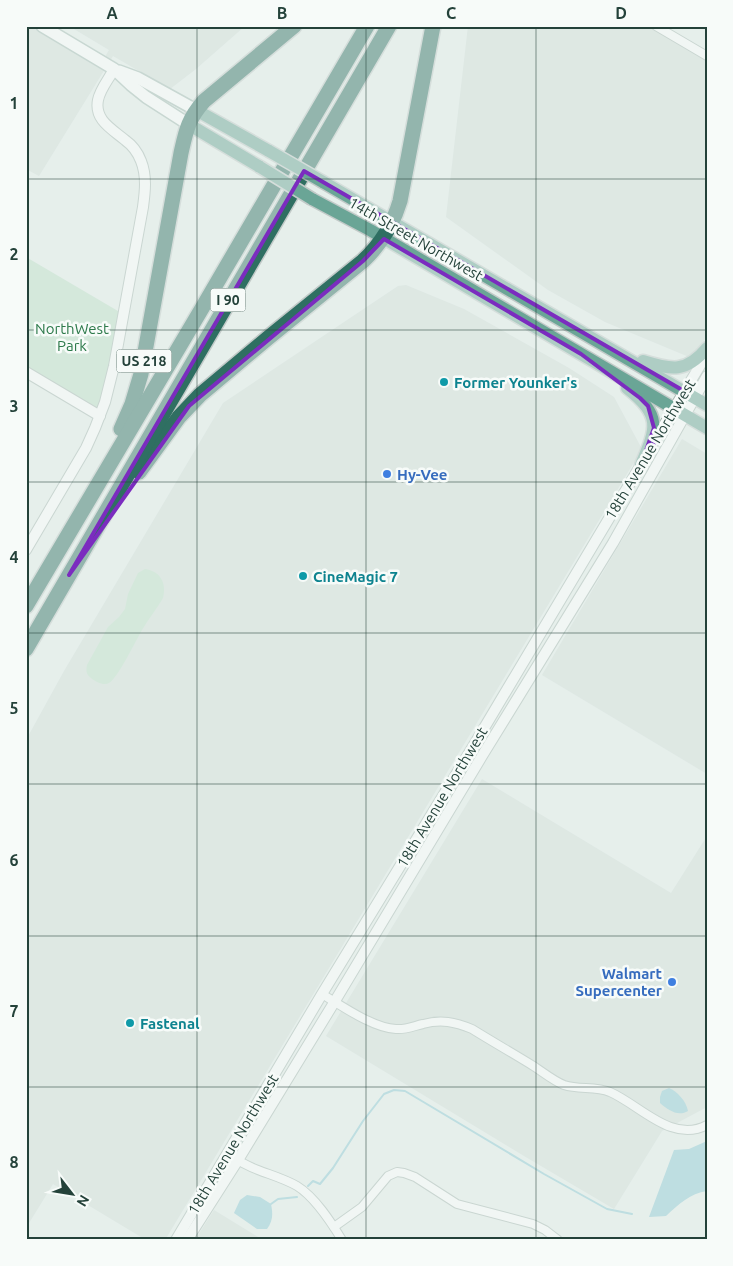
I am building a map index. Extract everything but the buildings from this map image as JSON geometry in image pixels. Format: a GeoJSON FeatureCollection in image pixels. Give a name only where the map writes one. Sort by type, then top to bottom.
{"type":"FeatureCollection","features":[{"type":"Feature","properties":{"kind":"highway"},"geometry":{"type":"LineString","coordinates":[[196,110],[212,94],[294,26]]}},
{"type":"Feature","properties":{"kind":"highway","name":"I 90"},"geometry":{"type":"LineString","coordinates":[[26,606],[367,26]]}},
{"type":"Feature","properties":{"kind":"highway","name":"I 90"},"geometry":{"type":"LineString","coordinates":[[26,649],[389,26]]}},
{"type":"Feature","properties":{"kind":"highway"},"geometry":{"type":"LineString","coordinates":[[69,575],[163,438],[189,406],[210,386],[363,261],[383,238],[393,222],[398,208],[433,26]]}},
{"type":"Feature","properties":{"kind":"highway","name":"US 218"},"geometry":{"type":"LineString","coordinates":[[51,564],[126,420],[136,391],[145,354],[185,133],[196,110]]}},
{"type":"Feature","properties":{"kind":"main road","name":"14th Street Northwest"},"geometry":{"type":"LineString","coordinates":[[42,26],[114,69],[138,78],[270,151],[707,405]]}},
{"type":"Feature","properties":{"kind":"main road","name":"14th Street Northwest"},"geometry":{"type":"LineString","coordinates":[[114,69],[146,97],[188,124],[312,199],[383,238],[707,428]]}},
{"type":"Feature","properties":{"kind":"main road"},"geometry":{"type":"LineString","coordinates":[[592,338],[640,361],[677,368],[697,360],[707,348]]}},
{"type":"Feature","properties":{"kind":"main road"},"geometry":{"type":"LineString","coordinates":[[581,354],[624,385],[648,406],[654,428],[652,440],[641,465]]}},
{"type":"Feature","properties":{"kind":"street"},"geometry":{"type":"LineString","coordinates":[[656,26],[707,56]]}},
{"type":"Feature","properties":{"kind":"street"},"geometry":{"type":"LineString","coordinates":[[26,550],[91,438],[105,402],[114,366],[145,192],[144,171],[137,153],[125,139],[103,122],[100,116],[98,108],[99,97],[114,69]]}},
{"type":"Feature","properties":{"kind":"street","name":"18th Avenue Northwest"},"geometry":{"type":"LineString","coordinates":[[176,1240],[189,1227],[238,1160],[613,543],[689,394],[707,354]]}},
{"type":"Feature","properties":{"kind":"street"},"geometry":{"type":"LineString","coordinates":[[26,372],[100,416]]}},
{"type":"Feature","properties":{"kind":"street","name":"18th Avenue Northwest"},"geometry":{"type":"LineString","coordinates":[[689,394],[707,376]]}},
{"type":"Feature","properties":{"kind":"street","name":"18th Avenue Northwest"},"geometry":{"type":"LineString","coordinates":[[187,1240],[189,1227],[227,1154],[641,465],[679,411]]}},
{"type":"Feature","properties":{"kind":"street"},"geometry":{"type":"LineString","coordinates":[[322,994],[382,1027],[397,1029],[442,1021],[456,1023],[472,1029],[563,1084],[611,1092],[661,1122],[680,1130],[691,1130],[707,1125]]}},
{"type":"Feature","properties":{"kind":"street"},"geometry":{"type":"LineString","coordinates":[[227,1154],[255,1169],[299,1188],[312,1200],[342,1240]]}},
{"type":"Feature","properties":{"kind":"street"},"geometry":{"type":"LineString","coordinates":[[334,1227],[362,1207],[388,1176],[397,1172],[404,1172],[457,1204],[532,1224],[545,1230],[558,1240]]}},
{"type":"Feature","properties":{"kind":"highlighted area"},"geometry":{"type":"Polygon","coordinates":[[[304,171],[684,391],[641,465],[654,428],[648,406],[640,398],[581,354],[384,239],[363,261],[189,406],[69,575],[304,171]]]}},
{"type":"Feature","properties":{"kind":"shaded area"},"geometry":{"type":"Polygon","coordinates":[[[26,26],[30,26],[99,67],[109,50],[69,26],[245,26],[170,89],[113,56],[39,176],[26,169],[26,26]]]}},
{"type":"Feature","properties":{"kind":"shaded area"},"geometry":{"type":"Polygon","coordinates":[[[468,26],[653,26],[707,60],[707,337],[689,357],[605,322],[548,290],[446,217],[468,26]]]}},
{"type":"Feature","properties":{"kind":"shaded area"},"geometry":{"type":"Polygon","coordinates":[[[406,285],[464,309],[569,368],[614,397],[642,449],[165,1240],[146,1240],[53,1184],[26,1228],[26,740],[64,671],[223,403],[398,286],[406,285]]]}},
{"type":"Feature","properties":{"kind":"shaded area"},"geometry":{"type":"Polygon","coordinates":[[[682,439],[707,454],[707,774],[542,675],[682,439]]]}},
{"type":"Feature","properties":{"kind":"shaded area"},"geometry":{"type":"Polygon","coordinates":[[[482,779],[671,893],[707,836],[707,1107],[662,1131],[614,1209],[326,1036],[482,779]]]}},
{"type":"Feature","properties":{"kind":"shaded area"},"geometry":{"type":"Polygon","coordinates":[[[214,1210],[263,1240],[195,1240],[214,1210]]]}},
{"type":"Feature","properties":{"kind":"green space","name":"NorthWest Park"},"geometry":{"type":"Polygon","coordinates":[[[26,257],[123,314],[100,416],[26,372],[26,257]]]}},
{"type":"Feature","properties":{"kind":"green space"},"geometry":{"type":"Polygon","coordinates":[[[145,569],[155,572],[161,579],[164,587],[163,598],[144,626],[113,680],[105,684],[100,683],[88,675],[87,665],[108,627],[125,609],[128,594],[138,573],[145,569]]]}},
{"type":"Feature","properties":{"kind":"water"},"geometry":{"type":"Polygon","coordinates":[[[669,1088],[681,1097],[688,1111],[677,1113],[660,1103],[662,1091],[669,1088]]]}},
{"type":"Feature","properties":{"kind":"water"},"geometry":{"type":"Polygon","coordinates":[[[707,1141],[707,1191],[690,1197],[666,1216],[649,1217],[674,1150],[689,1149],[707,1141]]]}},
{"type":"Feature","properties":{"kind":"water"},"geometry":{"type":"Polygon","coordinates":[[[247,1195],[260,1197],[271,1204],[272,1217],[267,1229],[257,1229],[234,1213],[240,1200],[247,1195]]]}},
{"type":"Feature","properties":{"kind":"waterway"},"geometry":{"type":"LineString","coordinates":[[308,1186],[313,1181],[320,1184],[384,1094],[394,1090],[405,1091],[544,1174],[607,1209],[632,1214]]}},
{"type":"Feature","properties":{"kind":"waterway"},"geometry":{"type":"LineString","coordinates":[[271,1204],[278,1199],[297,1197]]}},
{"type":"Feature","properties":{"kind":"place","name":"Former Younker's"},"geometry":{"type":"Point","coordinates":[444,382]}},
{"type":"Feature","properties":{"kind":"place","name":"Hy-Vee"},"geometry":{"type":"Point","coordinates":[387,474]}},
{"type":"Feature","properties":{"kind":"place","name":"CineMagic 7"},"geometry":{"type":"Point","coordinates":[303,576]}},
{"type":"Feature","properties":{"kind":"place","name":"Walmart Supercenter"},"geometry":{"type":"Point","coordinates":[672,982]}},
{"type":"Feature","properties":{"kind":"place","name":"Fastenal"},"geometry":{"type":"Point","coordinates":[130,1023]}}]}
